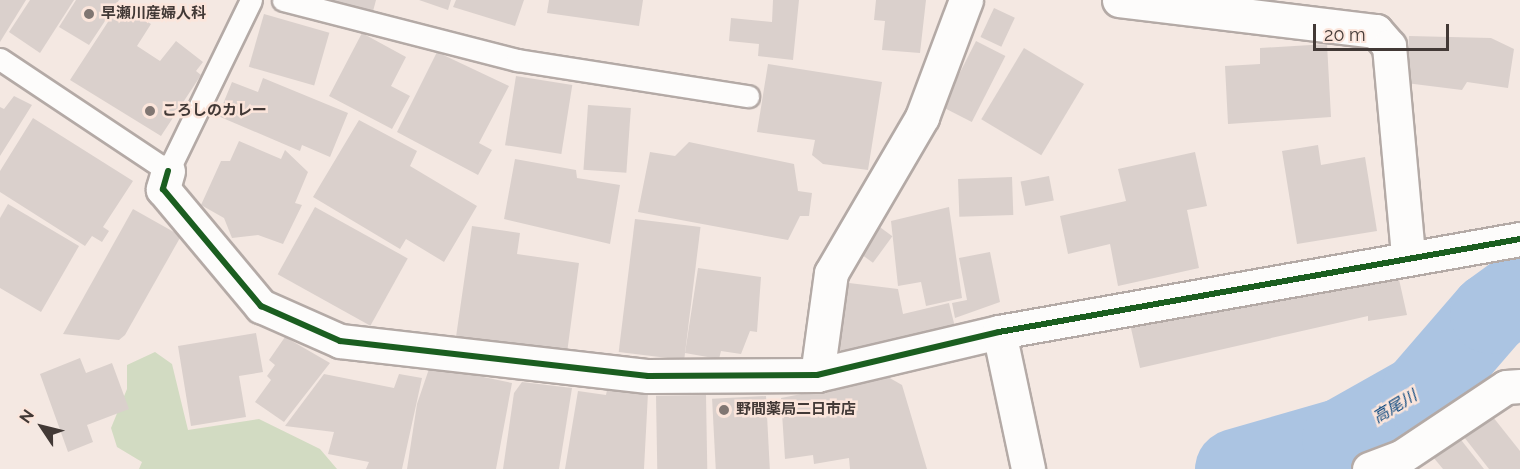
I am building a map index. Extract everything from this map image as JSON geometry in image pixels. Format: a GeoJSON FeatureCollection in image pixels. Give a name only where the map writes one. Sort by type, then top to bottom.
{"type":"FeatureCollection","features":[{"type":"Feature","properties":{"kind":"street"},"geometry":{"type":"LineString","coordinates":[[817,375],[831,273],[922,117],[966,0]]}},
{"type":"Feature","properties":{"kind":"street"},"geometry":{"type":"LineString","coordinates":[[1119,0],[1376,31],[1389,46],[1408,255]]}},
{"type":"Feature","properties":{"kind":"street"},"geometry":{"type":"LineString","coordinates":[[168,171],[163,189],[261,306],[340,340],[648,376],[817,375],[999,332],[1408,255],[1520,238]]}},
{"type":"Feature","properties":{"kind":"street"},"geometry":{"type":"LineString","coordinates":[[999,332],[1028,467]]}},
{"type":"Feature","properties":{"kind":"street"},"geometry":{"type":"LineString","coordinates":[[1369,469],[1401,457],[1506,387],[1520,386]]}},
{"type":"Feature","properties":{"kind":"lane"},"geometry":{"type":"LineString","coordinates":[[0,59],[168,171],[251,0]]}},
{"type":"Feature","properties":{"kind":"lane"},"geometry":{"type":"LineString","coordinates":[[283,0],[517,60],[748,96]]}},
{"type":"Feature","properties":{"kind":"green space"},"geometry":{"type":"Polygon","coordinates":[[[155,352],[172,364],[188,430],[259,419],[320,449],[337,469],[139,469],[142,462],[117,447],[111,428],[127,389],[127,365],[155,352]]]}},
{"type":"Feature","properties":{"kind":"building"},"geometry":{"type":"Polygon","coordinates":[[[0,0],[26,0],[0,42],[0,0]]]}},
{"type":"Feature","properties":{"kind":"building"},"geometry":{"type":"Polygon","coordinates":[[[30,0],[74,0],[40,53],[9,32],[30,0]]]}},
{"type":"Feature","properties":{"kind":"building","name":"早瀬川産婦人科"},"geometry":{"type":"Polygon","coordinates":[[[76,0],[119,0],[89,45],[59,27],[76,0]]]}},
{"type":"Feature","properties":{"kind":"building"},"geometry":{"type":"Polygon","coordinates":[[[325,0],[376,0],[372,15],[325,0]]]}},
{"type":"Feature","properties":{"kind":"building"},"geometry":{"type":"Polygon","coordinates":[[[419,0],[451,0],[448,10],[419,0]]]}},
{"type":"Feature","properties":{"kind":"building"},"geometry":{"type":"Polygon","coordinates":[[[456,0],[524,0],[515,26],[453,7],[456,0]]]}},
{"type":"Feature","properties":{"kind":"building"},"geometry":{"type":"Polygon","coordinates":[[[549,0],[643,0],[639,26],[547,13],[549,0]]]}},
{"type":"Feature","properties":{"kind":"building"},"geometry":{"type":"Polygon","coordinates":[[[773,0],[799,0],[793,60],[758,56],[759,44],[729,41],[731,18],[772,22],[773,0]]]}},
{"type":"Feature","properties":{"kind":"building"},"geometry":{"type":"Polygon","coordinates":[[[876,0],[926,0],[920,53],[882,50],[885,21],[874,20],[876,0]]]}},
{"type":"Feature","properties":{"kind":"building"},"geometry":{"type":"Polygon","coordinates":[[[119,5],[151,24],[137,46],[160,61],[176,41],[203,62],[196,71],[201,75],[161,136],[70,80],[119,5]]]}},
{"type":"Feature","properties":{"kind":"building"},"geometry":{"type":"Polygon","coordinates":[[[994,8],[1015,18],[1001,47],[980,37],[994,8]]]}},
{"type":"Feature","properties":{"kind":"building"},"geometry":{"type":"Polygon","coordinates":[[[264,14],[329,33],[314,86],[249,67],[264,14]]]}},
{"type":"Feature","properties":{"kind":"building"},"geometry":{"type":"Polygon","coordinates":[[[362,33],[406,57],[391,86],[410,96],[392,129],[329,96],[362,33]]]}},
{"type":"Feature","properties":{"kind":"building"},"geometry":{"type":"Polygon","coordinates":[[[1409,36],[1491,38],[1514,49],[1508,88],[1467,82],[1462,90],[1406,83],[1409,36]]]}},
{"type":"Feature","properties":{"kind":"building"},"geometry":{"type":"Polygon","coordinates":[[[976,41],[1005,56],[972,122],[942,107],[976,41]]]}},
{"type":"Feature","properties":{"kind":"building"},"geometry":{"type":"Polygon","coordinates":[[[1327,44],[1331,117],[1228,124],[1225,66],[1260,64],[1260,48],[1327,44]]]}},
{"type":"Feature","properties":{"kind":"building"},"geometry":{"type":"Polygon","coordinates":[[[1024,48],[1084,84],[1041,155],[981,119],[1024,48]]]}},
{"type":"Feature","properties":{"kind":"building"},"geometry":{"type":"Polygon","coordinates":[[[437,52],[509,86],[479,143],[492,150],[478,175],[397,132],[437,52]]]}},
{"type":"Feature","properties":{"kind":"building"},"geometry":{"type":"Polygon","coordinates":[[[768,64],[882,82],[868,170],[823,164],[812,155],[815,140],[757,132],[768,64]]]}},
{"type":"Feature","properties":{"kind":"building"},"geometry":{"type":"Polygon","coordinates":[[[516,76],[572,85],[561,154],[505,145],[516,76]]]}},
{"type":"Feature","properties":{"kind":"building"},"geometry":{"type":"Polygon","coordinates":[[[263,78],[348,113],[330,157],[302,145],[300,151],[218,116],[232,82],[258,92],[263,78]]]}},
{"type":"Feature","properties":{"kind":"building"},"geometry":{"type":"Polygon","coordinates":[[[14,96],[32,105],[0,156],[0,107],[4,109],[14,96]]]}},
{"type":"Feature","properties":{"kind":"building"},"geometry":{"type":"Polygon","coordinates":[[[588,105],[631,108],[626,173],[583,170],[588,105]]]}},
{"type":"Feature","properties":{"kind":"building"},"geometry":{"type":"Polygon","coordinates":[[[33,118],[133,181],[103,227],[109,231],[102,242],[92,236],[85,246],[0,192],[0,171],[33,118]]]}},
{"type":"Feature","properties":{"kind":"building"},"geometry":{"type":"Polygon","coordinates":[[[359,120],[417,151],[410,166],[477,206],[444,262],[406,239],[400,249],[313,197],[359,120]]]}},
{"type":"Feature","properties":{"kind":"building"},"geometry":{"type":"Polygon","coordinates":[[[239,141],[281,159],[285,150],[308,172],[295,203],[302,205],[283,244],[258,235],[232,238],[224,218],[201,205],[221,161],[230,161],[239,141]]]}},
{"type":"Feature","properties":{"kind":"building"},"geometry":{"type":"Polygon","coordinates":[[[689,142],[794,164],[798,191],[812,193],[809,216],[800,216],[788,240],[638,212],[650,152],[675,156],[689,142]]]}},
{"type":"Feature","properties":{"kind":"building"},"geometry":{"type":"Polygon","coordinates":[[[1318,145],[1321,165],[1365,157],[1377,231],[1297,244],[1282,151],[1318,145]]]}},
{"type":"Feature","properties":{"kind":"building"},"geometry":{"type":"Polygon","coordinates":[[[1195,152],[1207,206],[1187,210],[1199,268],[1118,286],[1110,244],[1068,254],[1060,216],[1126,201],[1118,169],[1195,152]]]}},
{"type":"Feature","properties":{"kind":"building"},"geometry":{"type":"Polygon","coordinates":[[[515,159],[576,170],[577,178],[620,185],[610,244],[504,219],[515,159]]]}},
{"type":"Feature","properties":{"kind":"building"},"geometry":{"type":"Polygon","coordinates":[[[1049,176],[1054,201],[1025,206],[1021,182],[1049,176]]]}},
{"type":"Feature","properties":{"kind":"building"},"geometry":{"type":"Polygon","coordinates":[[[1012,177],[1013,215],[959,217],[958,179],[1012,177]]]}},
{"type":"Feature","properties":{"kind":"building"},"geometry":{"type":"Polygon","coordinates":[[[8,204],[79,246],[41,312],[0,288],[0,218],[8,204]]]}},
{"type":"Feature","properties":{"kind":"building"},"geometry":{"type":"Polygon","coordinates":[[[315,207],[408,258],[370,326],[278,274],[315,207]]]}},
{"type":"Feature","properties":{"kind":"building"},"geometry":{"type":"Polygon","coordinates":[[[949,207],[962,298],[926,306],[921,282],[898,286],[891,221],[949,207]]]}},
{"type":"Feature","properties":{"kind":"building"},"geometry":{"type":"Polygon","coordinates":[[[133,209],[181,236],[125,335],[119,340],[63,334],[133,209]]]}},
{"type":"Feature","properties":{"kind":"building"},"geometry":{"type":"Polygon","coordinates":[[[635,219],[701,227],[684,360],[619,352],[635,219]]]}},
{"type":"Feature","properties":{"kind":"building"},"geometry":{"type":"Polygon","coordinates":[[[877,225],[892,236],[873,263],[858,252],[877,225]]]}},
{"type":"Feature","properties":{"kind":"building"},"geometry":{"type":"Polygon","coordinates":[[[472,226],[520,233],[517,254],[579,263],[567,353],[456,337],[472,226]]]}},
{"type":"Feature","properties":{"kind":"building"},"geometry":{"type":"Polygon","coordinates":[[[990,252],[1000,302],[955,318],[952,303],[967,300],[959,258],[990,252]]]}},
{"type":"Feature","properties":{"kind":"building"},"geometry":{"type":"Polygon","coordinates":[[[698,268],[761,277],[757,332],[750,331],[741,354],[721,351],[719,359],[685,353],[698,268]]]}},
{"type":"Feature","properties":{"kind":"building"},"geometry":{"type":"Polygon","coordinates":[[[1398,275],[1407,315],[1368,321],[1368,316],[1140,368],[1130,324],[1398,275]]]}},
{"type":"Feature","properties":{"kind":"building"},"geometry":{"type":"Polygon","coordinates":[[[841,282],[898,289],[903,314],[949,303],[955,327],[847,354],[833,346],[841,282]]]}},
{"type":"Feature","properties":{"kind":"building"},"geometry":{"type":"Polygon","coordinates":[[[256,333],[263,372],[239,376],[246,417],[191,426],[178,346],[256,333]]]}},
{"type":"Feature","properties":{"kind":"building"},"geometry":{"type":"Polygon","coordinates":[[[285,337],[330,363],[284,422],[255,402],[271,380],[267,376],[275,365],[269,360],[285,337]]]}},
{"type":"Feature","properties":{"kind":"building"},"geometry":{"type":"Polygon","coordinates":[[[80,358],[86,373],[112,363],[129,409],[87,425],[93,442],[68,452],[40,374],[80,358]]]}},
{"type":"Feature","properties":{"kind":"building"},"geometry":{"type":"Polygon","coordinates":[[[430,366],[512,383],[496,469],[407,469],[417,404],[430,366]]]}},
{"type":"Feature","properties":{"kind":"building"},"geometry":{"type":"Polygon","coordinates":[[[324,374],[394,388],[399,374],[422,378],[402,469],[366,469],[369,462],[328,454],[334,432],[285,426],[324,374]]]}},
{"type":"Feature","properties":{"kind":"building"},"geometry":{"type":"Polygon","coordinates":[[[888,377],[902,385],[927,469],[850,469],[849,458],[814,464],[813,455],[785,459],[781,398],[888,377]]]}},
{"type":"Feature","properties":{"kind":"building"},"geometry":{"type":"Polygon","coordinates":[[[522,382],[572,388],[559,469],[503,469],[514,393],[522,382]]]}},
{"type":"Feature","properties":{"kind":"building"},"geometry":{"type":"Polygon","coordinates":[[[607,390],[648,393],[644,469],[565,469],[578,391],[606,395],[607,390]]]}},
{"type":"Feature","properties":{"kind":"building"},"geometry":{"type":"Polygon","coordinates":[[[706,395],[707,469],[657,469],[656,396],[706,395]]]}},
{"type":"Feature","properties":{"kind":"building"},"geometry":{"type":"Polygon","coordinates":[[[766,396],[770,469],[716,469],[712,399],[766,396]]]}},
{"type":"Feature","properties":{"kind":"building"},"geometry":{"type":"Polygon","coordinates":[[[1493,417],[1520,451],[1520,469],[1489,469],[1464,437],[1493,417]]]}},
{"type":"Feature","properties":{"kind":"building"},"geometry":{"type":"Polygon","coordinates":[[[1458,436],[1484,469],[1443,469],[1433,457],[1458,436]]]}},
{"type":"Feature","properties":{"kind":"waterway","name":"高尾川"},"geometry":{"type":"LineString","coordinates":[[1235,469],[1342,438],[1420,394],[1490,313],[1520,291]]}},
{"type":"Feature","properties":{"kind":"cycle path"},"geometry":{"type":"LineString","coordinates":[[168,171],[163,189],[261,306],[340,341],[648,376],[817,375],[999,332],[1520,239]]}},
{"type":"Feature","properties":{"kind":"place","name":"早瀬川産婦人科"},"geometry":{"type":"Point","coordinates":[89,14]}},
{"type":"Feature","properties":{"kind":"place","name":"ころしのカレー"},"geometry":{"type":"Point","coordinates":[150,111]}},
{"type":"Feature","properties":{"kind":"place","name":"野間薬局二日市店"},"geometry":{"type":"Point","coordinates":[724,410]}}]}
